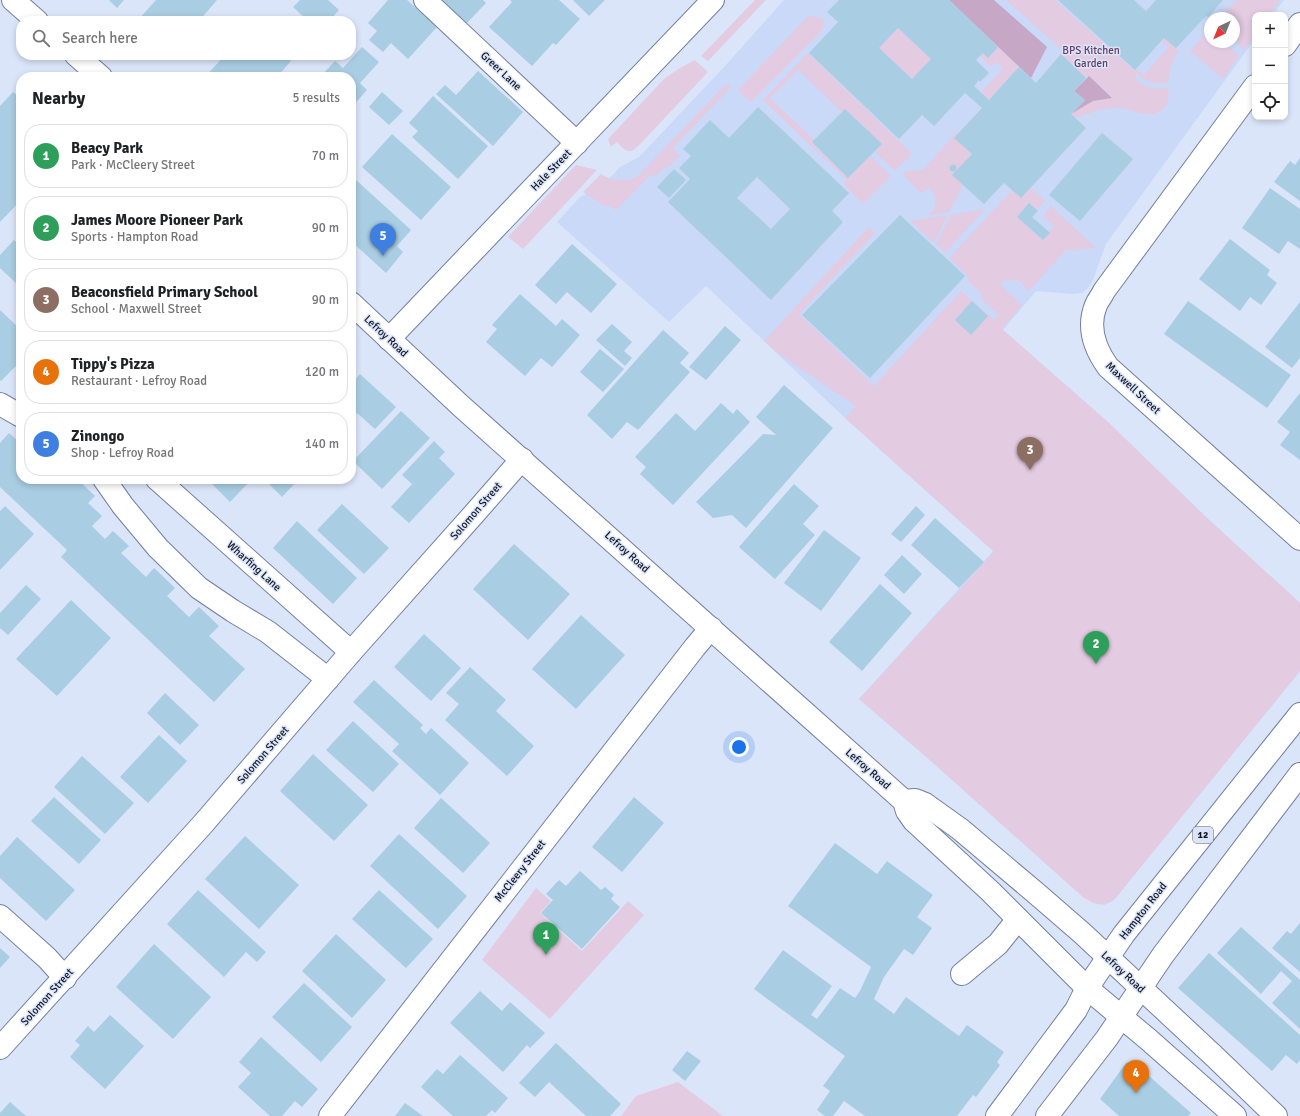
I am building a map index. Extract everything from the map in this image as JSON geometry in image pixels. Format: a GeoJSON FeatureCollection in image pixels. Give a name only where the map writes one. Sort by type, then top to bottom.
{"type":"FeatureCollection","features":[{"type":"Feature","properties":{"kind":"street"},"geometry":{"type":"LineString","coordinates":[[13,0],[31,16]]}},
{"type":"Feature","properties":{"kind":"street","name":"Greer Lane"},"geometry":{"type":"LineString","coordinates":[[426,0],[577,143]]}},
{"type":"Feature","properties":{"kind":"street","name":"Hale Street"},"geometry":{"type":"LineString","coordinates":[[389,338],[713,0]]}},
{"type":"Feature","properties":{"kind":"street"},"geometry":{"type":"LineString","coordinates":[[1288,41],[1300,24]]}},
{"type":"Feature","properties":{"kind":"street"},"geometry":{"type":"LineString","coordinates":[[82,60],[95,72]]}},
{"type":"Feature","properties":{"kind":"street","name":"Maxwell Street"},"geometry":{"type":"LineString","coordinates":[[1252,90],[1104,291],[1096,305],[1092,332],[1095,345],[1108,367],[1300,539]]}},
{"type":"Feature","properties":{"kind":"street","name":"Lefroy Road"},"geometry":{"type":"LineString","coordinates":[[356,308],[462,406],[904,801],[907,811],[914,821],[990,891],[1087,988],[1236,1116]]}},
{"type":"Feature","properties":{"kind":"street"},"geometry":{"type":"LineString","coordinates":[[0,404],[16,413]]}},
{"type":"Feature","properties":{"kind":"street","name":"Solomon Street"},"geometry":{"type":"LineString","coordinates":[[0,1048],[65,978],[202,824],[351,652],[522,459]]}},
{"type":"Feature","properties":{"kind":"street"},"geometry":{"type":"LineString","coordinates":[[108,484],[123,506],[158,548],[199,588],[233,612],[268,632],[328,679]]}},
{"type":"Feature","properties":{"kind":"street","name":"Wharfing Lane"},"geometry":{"type":"LineString","coordinates":[[163,484],[351,652]]}},
{"type":"Feature","properties":{"kind":"street","name":"McCleery Street"},"geometry":{"type":"LineString","coordinates":[[330,1116],[711,628]]}},
{"type":"Feature","properties":{"kind":"street","name":"Hampton Road"},"geometry":{"type":"LineString","coordinates":[[997,1116],[1076,1010],[1087,988],[1124,934],[1300,714]]}},
{"type":"Feature","properties":{"kind":"street"},"geometry":{"type":"LineString","coordinates":[[1047,1116],[1107,1038],[1163,956],[1300,774]]}},
{"type":"Feature","properties":{"kind":"street","name":"Lefroy Road"},"geometry":{"type":"LineString","coordinates":[[904,801],[915,800],[925,804],[960,829],[1037,894],[1082,933],[1276,1116]]}},
{"type":"Feature","properties":{"kind":"street"},"geometry":{"type":"LineString","coordinates":[[0,916],[47,958],[65,978]]}},
{"type":"Feature","properties":{"kind":"street"},"geometry":{"type":"LineString","coordinates":[[962,974],[998,944],[1018,919]]}},
{"type":"Feature","properties":{"kind":"shaded area"},"geometry":{"type":"Polygon","coordinates":[[[784,0],[1284,0],[1275,12],[1252,12],[1252,43],[1106,244],[1089,287],[1082,293],[1073,294],[1036,291],[1003,330],[1109,423],[1206,517],[1300,603],[1300,671],[1114,900],[1105,905],[1094,903],[1083,897],[859,699],[993,551],[845,418],[706,286],[669,322],[557,222],[580,197],[603,185],[620,167],[639,157],[725,66],[784,0]]]}},
{"type":"Feature","properties":{"kind":"shaded area"},"geometry":{"type":"Polygon","coordinates":[[[949,0],[994,0],[1047,47],[1031,78],[949,0]]]}},
{"type":"Feature","properties":{"kind":"shaded area"},"geometry":{"type":"Polygon","coordinates":[[[1089,76],[1112,98],[1093,101],[1071,114],[1085,100],[1074,91],[1089,76]]]}},
{"type":"Feature","properties":{"kind":"green space"},"geometry":{"type":"Polygon","coordinates":[[[755,0],[766,0],[708,61],[701,56],[755,0]]]}},
{"type":"Feature","properties":{"kind":"green space","name":"BPS Kitchen Garden"},"geometry":{"type":"Polygon","coordinates":[[[1006,0],[1055,0],[1135,71],[1137,69],[1144,75],[1168,47],[1162,41],[1164,38],[1179,51],[1171,66],[1168,83],[1159,84],[1150,82],[1143,79],[1136,73],[1135,78],[1150,88],[1168,88],[1168,99],[1165,107],[1158,113],[1152,114],[1124,109],[1107,108],[1076,118],[1071,114],[1093,101],[1112,97],[1088,76],[1086,78],[1061,54],[1061,49],[1006,0]]]}},
{"type":"Feature","properties":{"kind":"green space"},"geometry":{"type":"Polygon","coordinates":[[[1237,0],[1280,0],[1272,12],[1252,12],[1252,39],[1244,50],[1240,46],[1240,12],[1226,12],[1237,0]]]}},
{"type":"Feature","properties":{"kind":"green space"},"geometry":{"type":"Polygon","coordinates":[[[809,15],[824,19],[823,27],[819,34],[751,102],[738,90],[809,15]]]}},
{"type":"Feature","properties":{"kind":"green space"},"geometry":{"type":"Polygon","coordinates":[[[898,28],[931,59],[912,79],[879,48],[898,28]]]}},
{"type":"Feature","properties":{"kind":"green space"},"geometry":{"type":"Polygon","coordinates":[[[1204,36],[1204,48],[1230,48],[1239,56],[1223,79],[1190,51],[1204,36]]]}},
{"type":"Feature","properties":{"kind":"green space"},"geometry":{"type":"Polygon","coordinates":[[[998,47],[1019,67],[989,100],[981,92],[1003,69],[996,62],[991,67],[980,56],[983,53],[988,58],[998,47]]]}},
{"type":"Feature","properties":{"kind":"green space"},"geometry":{"type":"Polygon","coordinates":[[[808,53],[912,154],[895,171],[875,152],[882,144],[846,109],[842,112],[798,70],[770,98],[814,140],[812,143],[848,178],[870,156],[891,176],[863,204],[843,184],[847,180],[763,100],[808,53]]]}},
{"type":"Feature","properties":{"kind":"green space"},"geometry":{"type":"Polygon","coordinates":[[[695,60],[707,71],[707,73],[644,140],[631,151],[625,150],[617,142],[611,147],[608,139],[664,79],[695,60]]]}},
{"type":"Feature","properties":{"kind":"green space"},"geometry":{"type":"Polygon","coordinates":[[[728,84],[731,87],[673,148],[680,155],[669,167],[663,169],[655,177],[651,174],[616,210],[608,205],[606,207],[583,192],[601,174],[615,180],[630,180],[639,175],[725,85],[728,84]]]}},
{"type":"Feature","properties":{"kind":"green space"},"geometry":{"type":"Polygon","coordinates":[[[956,133],[959,133],[972,154],[953,175],[963,185],[949,212],[927,216],[933,210],[936,202],[932,191],[929,188],[921,193],[903,175],[906,171],[923,170],[956,133]]]}},
{"type":"Feature","properties":{"kind":"green space"},"geometry":{"type":"Polygon","coordinates":[[[576,165],[597,170],[523,249],[508,237],[576,165]]]}},
{"type":"Feature","properties":{"kind":"green space"},"geometry":{"type":"Polygon","coordinates":[[[1031,188],[1045,201],[1037,210],[1029,203],[1017,217],[1043,240],[1054,226],[1043,216],[1051,206],[1096,248],[1065,251],[1029,291],[1018,280],[1002,281],[1001,285],[1022,305],[1002,329],[1109,423],[1206,517],[1300,603],[1300,671],[1114,900],[1105,904],[1091,902],[1083,897],[859,699],[994,552],[845,418],[856,406],[776,352],[764,341],[869,227],[875,233],[799,314],[874,386],[961,291],[994,320],[998,314],[982,300],[981,293],[968,281],[969,277],[949,258],[1012,190],[1021,198],[1031,188]]]}},
{"type":"Feature","properties":{"kind":"green space"},"geometry":{"type":"Polygon","coordinates":[[[985,209],[945,253],[936,244],[951,215],[985,209]]]}},
{"type":"Feature","properties":{"kind":"green space"},"geometry":{"type":"Polygon","coordinates":[[[948,215],[934,243],[910,221],[948,215]]]}},
{"type":"Feature","properties":{"kind":"green space"},"geometry":{"type":"Polygon","coordinates":[[[536,888],[551,901],[540,913],[582,951],[628,901],[644,915],[550,1019],[482,960],[536,888]]]}},
{"type":"Feature","properties":{"kind":"green space"},"geometry":{"type":"Polygon","coordinates":[[[678,1082],[723,1116],[621,1116],[636,1096],[678,1082]]]}},
{"type":"Feature","properties":{"kind":"building"},"geometry":{"type":"Polygon","coordinates":[[[109,0],[124,0],[117,8],[109,0]]]}},
{"type":"Feature","properties":{"kind":"building"},"geometry":{"type":"Polygon","coordinates":[[[156,0],[217,0],[203,16],[142,16],[156,0]]]}},
{"type":"Feature","properties":{"kind":"building"},"geometry":{"type":"Polygon","coordinates":[[[300,0],[328,0],[339,10],[334,16],[303,16],[293,7],[300,0]]]}},
{"type":"Feature","properties":{"kind":"building"},"geometry":{"type":"Polygon","coordinates":[[[388,0],[407,0],[437,27],[408,59],[391,43],[383,52],[369,40],[377,31],[368,23],[388,0]]]}},
{"type":"Feature","properties":{"kind":"building"},"geometry":{"type":"Polygon","coordinates":[[[441,0],[483,0],[486,3],[466,24],[441,0]]]}},
{"type":"Feature","properties":{"kind":"building"},"geometry":{"type":"Polygon","coordinates":[[[510,0],[559,0],[580,19],[556,45],[553,43],[532,66],[489,27],[512,2],[510,0]]]}},
{"type":"Feature","properties":{"kind":"building"},"geometry":{"type":"Polygon","coordinates":[[[573,0],[605,0],[589,16],[573,0]]]}},
{"type":"Feature","properties":{"kind":"building"},"geometry":{"type":"Polygon","coordinates":[[[839,0],[949,0],[998,47],[988,58],[983,53],[976,60],[989,73],[980,82],[979,80],[974,86],[989,100],[1019,67],[1036,83],[1061,54],[1086,78],[1074,91],[1085,100],[1071,114],[1086,128],[1021,198],[1004,183],[984,204],[952,175],[972,154],[954,138],[982,108],[965,93],[934,126],[922,115],[899,139],[809,53],[838,22],[827,12],[839,0]],[[898,28],[879,48],[912,79],[931,59],[898,28]]]}},
{"type":"Feature","properties":{"kind":"building"},"geometry":{"type":"Polygon","coordinates":[[[1058,0],[1134,0],[1146,11],[1156,0],[1223,0],[1212,12],[1204,12],[1204,18],[1176,48],[1164,38],[1135,70],[1058,0]]]}},
{"type":"Feature","properties":{"kind":"building"},"geometry":{"type":"Polygon","coordinates":[[[362,47],[379,62],[360,83],[367,90],[356,102],[356,72],[325,72],[335,61],[343,68],[350,60],[356,60],[356,54],[362,47]]]}},
{"type":"Feature","properties":{"kind":"building"},"geometry":{"type":"Polygon","coordinates":[[[220,60],[291,61],[281,72],[210,72],[220,60]]]}},
{"type":"Feature","properties":{"kind":"building"},"geometry":{"type":"Polygon","coordinates":[[[478,71],[523,112],[493,146],[436,94],[445,85],[456,95],[478,71]]]}},
{"type":"Feature","properties":{"kind":"building"},"geometry":{"type":"Polygon","coordinates":[[[13,92],[16,95],[16,205],[0,222],[0,106],[13,92]]]}},
{"type":"Feature","properties":{"kind":"building"},"geometry":{"type":"Polygon","coordinates":[[[382,92],[403,111],[389,125],[369,107],[382,92]]]}},
{"type":"Feature","properties":{"kind":"building"},"geometry":{"type":"Polygon","coordinates":[[[433,96],[488,146],[458,179],[412,137],[418,131],[409,123],[433,96]]]}},
{"type":"Feature","properties":{"kind":"building"},"geometry":{"type":"Polygon","coordinates":[[[758,107],[849,193],[832,211],[843,222],[771,300],[668,202],[690,179],[679,168],[691,156],[683,149],[710,120],[729,138],[758,107]],[[757,177],[737,198],[771,229],[790,209],[757,177]]]}},
{"type":"Feature","properties":{"kind":"building"},"geometry":{"type":"Polygon","coordinates":[[[845,109],[882,144],[848,178],[812,142],[845,109]]]}},
{"type":"Feature","properties":{"kind":"building"},"geometry":{"type":"Polygon","coordinates":[[[1102,133],[1133,159],[1080,221],[1049,195],[1102,133]]]}},
{"type":"Feature","properties":{"kind":"building"},"geometry":{"type":"Polygon","coordinates":[[[392,134],[451,187],[421,220],[362,167],[392,134]]]}},
{"type":"Feature","properties":{"kind":"building"},"geometry":{"type":"Polygon","coordinates":[[[1300,158],[1300,201],[1274,182],[1290,161],[1295,165],[1300,158]]]}},
{"type":"Feature","properties":{"kind":"building"},"geometry":{"type":"Polygon","coordinates":[[[953,164],[956,165],[956,171],[953,172],[950,171],[949,168],[950,165],[953,164]]]}},
{"type":"Feature","properties":{"kind":"building"},"geometry":{"type":"Polygon","coordinates":[[[674,169],[686,180],[669,198],[657,187],[674,169]]]}},
{"type":"Feature","properties":{"kind":"building"},"geometry":{"type":"Polygon","coordinates":[[[356,180],[411,230],[397,246],[403,252],[386,273],[356,246],[356,180]]]}},
{"type":"Feature","properties":{"kind":"building"},"geometry":{"type":"Polygon","coordinates":[[[1270,188],[1300,209],[1300,249],[1288,241],[1279,254],[1242,228],[1270,188]]]}},
{"type":"Feature","properties":{"kind":"building"},"geometry":{"type":"Polygon","coordinates":[[[1029,203],[1038,211],[1032,217],[1050,233],[1043,240],[1017,217],[1029,203]]]}},
{"type":"Feature","properties":{"kind":"building"},"geometry":{"type":"Polygon","coordinates":[[[900,215],[965,276],[870,378],[802,315],[900,215]]]}},
{"type":"Feature","properties":{"kind":"building"},"geometry":{"type":"Polygon","coordinates":[[[1230,239],[1270,270],[1267,275],[1277,283],[1261,305],[1250,297],[1240,311],[1199,279],[1230,239]]]}},
{"type":"Feature","properties":{"kind":"building"},"geometry":{"type":"Polygon","coordinates":[[[14,240],[16,242],[16,283],[0,268],[0,255],[14,240]]]}},
{"type":"Feature","properties":{"kind":"building"},"geometry":{"type":"Polygon","coordinates":[[[572,244],[617,284],[591,313],[567,292],[556,304],[535,285],[572,244]]]}},
{"type":"Feature","properties":{"kind":"building"},"geometry":{"type":"Polygon","coordinates":[[[520,294],[556,326],[562,319],[580,335],[552,367],[541,358],[525,376],[486,342],[497,329],[492,325],[520,294]]]}},
{"type":"Feature","properties":{"kind":"building"},"geometry":{"type":"Polygon","coordinates":[[[972,301],[988,316],[971,335],[955,320],[972,301]]]}},
{"type":"Feature","properties":{"kind":"building"},"geometry":{"type":"Polygon","coordinates":[[[1188,301],[1291,375],[1267,408],[1164,334],[1188,301]]]}},
{"type":"Feature","properties":{"kind":"building"},"geometry":{"type":"Polygon","coordinates":[[[1300,302],[1300,358],[1292,368],[1265,347],[1300,302]]]}},
{"type":"Feature","properties":{"kind":"building"},"geometry":{"type":"Polygon","coordinates":[[[0,310],[16,325],[16,366],[1,381],[0,310]]]}},
{"type":"Feature","properties":{"kind":"building"},"geometry":{"type":"Polygon","coordinates":[[[612,324],[632,342],[624,351],[632,358],[625,366],[596,340],[612,324]]]}},
{"type":"Feature","properties":{"kind":"building"},"geometry":{"type":"Polygon","coordinates":[[[725,326],[741,340],[706,380],[689,367],[725,326]]]}},
{"type":"Feature","properties":{"kind":"building"},"geometry":{"type":"Polygon","coordinates":[[[663,330],[689,353],[680,363],[690,372],[638,430],[627,422],[612,439],[587,415],[663,330]]]}},
{"type":"Feature","properties":{"kind":"building"},"geometry":{"type":"Polygon","coordinates":[[[600,349],[624,369],[603,392],[580,372],[600,349]]]}},
{"type":"Feature","properties":{"kind":"building"},"geometry":{"type":"Polygon","coordinates":[[[360,374],[396,407],[375,429],[357,413],[356,414],[356,378],[360,374]]]}},
{"type":"Feature","properties":{"kind":"building"},"geometry":{"type":"Polygon","coordinates":[[[784,385],[833,428],[746,528],[732,515],[713,518],[696,502],[763,434],[776,435],[756,417],[784,385]]]}},
{"type":"Feature","properties":{"kind":"building"},"geometry":{"type":"Polygon","coordinates":[[[1300,393],[1300,460],[1280,445],[1290,432],[1277,422],[1300,393]]]}},
{"type":"Feature","properties":{"kind":"building"},"geometry":{"type":"Polygon","coordinates":[[[721,403],[733,414],[737,409],[750,422],[673,505],[640,474],[646,467],[635,457],[676,413],[695,431],[721,403]]]}},
{"type":"Feature","properties":{"kind":"building"},"geometry":{"type":"Polygon","coordinates":[[[401,411],[430,438],[382,489],[356,464],[356,458],[401,411]]]}},
{"type":"Feature","properties":{"kind":"building"},"geometry":{"type":"Polygon","coordinates":[[[9,433],[16,439],[16,484],[82,484],[95,496],[88,503],[102,516],[92,526],[105,539],[113,531],[129,546],[121,553],[146,577],[154,568],[175,588],[167,596],[189,617],[199,607],[219,626],[209,636],[245,669],[214,702],[61,557],[67,550],[0,487],[0,443],[9,433]]]}},
{"type":"Feature","properties":{"kind":"building"},"geometry":{"type":"Polygon","coordinates":[[[434,441],[445,452],[439,458],[455,474],[409,523],[391,507],[412,484],[402,475],[434,441]]]}},
{"type":"Feature","properties":{"kind":"building"},"geometry":{"type":"Polygon","coordinates":[[[212,484],[247,484],[230,502],[212,484]]]}},
{"type":"Feature","properties":{"kind":"building"},"geometry":{"type":"Polygon","coordinates":[[[269,484],[294,484],[282,497],[269,484]]]}},
{"type":"Feature","properties":{"kind":"building"},"geometry":{"type":"Polygon","coordinates":[[[794,484],[819,506],[803,524],[815,535],[775,579],[739,547],[794,484]]]}},
{"type":"Feature","properties":{"kind":"building"},"geometry":{"type":"Polygon","coordinates":[[[342,504],[389,548],[364,574],[317,530],[342,504]]]}},
{"type":"Feature","properties":{"kind":"building"},"geometry":{"type":"Polygon","coordinates":[[[5,506],[34,534],[0,570],[0,511],[5,506]]]}},
{"type":"Feature","properties":{"kind":"building"},"geometry":{"type":"Polygon","coordinates":[[[916,506],[925,515],[901,542],[891,534],[916,506]]]}},
{"type":"Feature","properties":{"kind":"building"},"geometry":{"type":"Polygon","coordinates":[[[935,518],[984,562],[959,588],[911,545],[935,518]]]}},
{"type":"Feature","properties":{"kind":"building"},"geometry":{"type":"Polygon","coordinates":[[[297,521],[357,578],[333,604],[273,548],[297,521]]]}},
{"type":"Feature","properties":{"kind":"building"},"geometry":{"type":"Polygon","coordinates":[[[824,530],[861,558],[821,611],[784,583],[824,530]]]}},
{"type":"Feature","properties":{"kind":"building"},"geometry":{"type":"Polygon","coordinates":[[[514,544],[570,594],[528,640],[473,589],[514,544]]]}},
{"type":"Feature","properties":{"kind":"building"},"geometry":{"type":"Polygon","coordinates":[[[902,555],[922,574],[904,594],[884,575],[902,555]]]}},
{"type":"Feature","properties":{"kind":"building"},"geometry":{"type":"Polygon","coordinates":[[[880,584],[912,613],[862,671],[829,642],[880,584]]]}},
{"type":"Feature","properties":{"kind":"building"},"geometry":{"type":"Polygon","coordinates":[[[26,585],[41,599],[8,635],[0,628],[0,613],[26,585]]]}},
{"type":"Feature","properties":{"kind":"building"},"geometry":{"type":"Polygon","coordinates":[[[71,600],[111,638],[57,696],[16,659],[71,600]]]}},
{"type":"Feature","properties":{"kind":"building"},"geometry":{"type":"Polygon","coordinates":[[[581,615],[625,655],[576,709],[532,669],[581,615]]]}},
{"type":"Feature","properties":{"kind":"building"},"geometry":{"type":"Polygon","coordinates":[[[424,634],[461,668],[431,701],[394,667],[424,634]]]}},
{"type":"Feature","properties":{"kind":"building"},"geometry":{"type":"Polygon","coordinates":[[[470,667],[506,700],[496,711],[534,746],[507,776],[445,720],[459,704],[446,693],[470,667]]]}},
{"type":"Feature","properties":{"kind":"building"},"geometry":{"type":"Polygon","coordinates":[[[374,680],[423,725],[420,728],[426,734],[431,728],[469,763],[440,795],[392,751],[399,744],[353,702],[374,680]]]}},
{"type":"Feature","properties":{"kind":"building"},"geometry":{"type":"Polygon","coordinates":[[[165,693],[199,725],[180,745],[147,713],[165,693]]]}},
{"type":"Feature","properties":{"kind":"building"},"geometry":{"type":"Polygon","coordinates":[[[353,721],[399,764],[373,792],[326,750],[353,721]]]}},
{"type":"Feature","properties":{"kind":"building"},"geometry":{"type":"Polygon","coordinates":[[[159,735],[187,761],[148,803],[120,777],[159,735]]]}},
{"type":"Feature","properties":{"kind":"building"},"geometry":{"type":"Polygon","coordinates":[[[313,754],[368,805],[334,841],[280,791],[313,754]]]}},
{"type":"Feature","properties":{"kind":"building"},"geometry":{"type":"Polygon","coordinates":[[[82,756],[134,803],[105,834],[54,787],[82,756]]]}},
{"type":"Feature","properties":{"kind":"building"},"geometry":{"type":"Polygon","coordinates":[[[54,797],[101,840],[79,864],[31,821],[54,797]]]}},
{"type":"Feature","properties":{"kind":"building"},"geometry":{"type":"Polygon","coordinates":[[[634,797],[664,823],[622,872],[592,847],[634,797]]]}},
{"type":"Feature","properties":{"kind":"building"},"geometry":{"type":"Polygon","coordinates":[[[441,798],[490,843],[463,873],[414,828],[441,798]]]}},
{"type":"Feature","properties":{"kind":"building"},"geometry":{"type":"Polygon","coordinates":[[[399,834],[467,896],[438,929],[370,866],[399,834]]]}},
{"type":"Feature","properties":{"kind":"building"},"geometry":{"type":"Polygon","coordinates":[[[245,836],[299,885],[259,929],[205,879],[245,836]]]}},
{"type":"Feature","properties":{"kind":"building"},"geometry":{"type":"Polygon","coordinates":[[[17,837],[75,890],[46,921],[0,878],[0,856],[17,837]]]}},
{"type":"Feature","properties":{"kind":"building"},"geometry":{"type":"Polygon","coordinates":[[[835,843],[877,874],[887,861],[933,895],[917,917],[932,928],[913,955],[904,949],[884,977],[874,999],[894,1014],[906,997],[959,1036],[967,1025],[1004,1052],[997,1062],[1000,1065],[976,1097],[973,1095],[957,1116],[865,1116],[844,1101],[833,1116],[825,1116],[817,1110],[830,1091],[823,1086],[845,1056],[754,989],[783,950],[832,986],[811,1015],[817,1019],[840,988],[855,998],[860,991],[871,967],[788,906],[835,843]]]}},
{"type":"Feature","properties":{"kind":"building"},"geometry":{"type":"Polygon","coordinates":[[[580,871],[601,890],[605,887],[614,895],[611,899],[620,907],[582,949],[541,913],[553,900],[546,894],[559,880],[566,886],[580,871]]]}},
{"type":"Feature","properties":{"kind":"building"},"geometry":{"type":"Polygon","coordinates":[[[198,890],[266,952],[257,962],[246,952],[224,977],[167,924],[198,890]]]}},
{"type":"Feature","properties":{"kind":"building"},"geometry":{"type":"Polygon","coordinates":[[[379,890],[433,939],[406,968],[352,919],[379,890]]]}},
{"type":"Feature","properties":{"kind":"building"},"geometry":{"type":"Polygon","coordinates":[[[1300,923],[1300,972],[1272,948],[1287,931],[1291,934],[1300,923]]]}},
{"type":"Feature","properties":{"kind":"building"},"geometry":{"type":"Polygon","coordinates":[[[1241,927],[1300,980],[1300,1029],[1272,1003],[1292,981],[1281,971],[1261,994],[1217,953],[1241,927]]]}},
{"type":"Feature","properties":{"kind":"building"},"geometry":{"type":"Polygon","coordinates":[[[336,934],[386,980],[352,1018],[302,971],[336,934]]]}},
{"type":"Feature","properties":{"kind":"building"},"geometry":{"type":"Polygon","coordinates":[[[154,944],[211,997],[173,1039],[116,987],[154,944]]]}},
{"type":"Feature","properties":{"kind":"building"},"geometry":{"type":"Polygon","coordinates":[[[0,948],[10,957],[0,968],[0,948]]]}},
{"type":"Feature","properties":{"kind":"building"},"geometry":{"type":"Polygon","coordinates":[[[1209,953],[1300,1035],[1300,1060],[1297,1064],[1286,1055],[1272,1071],[1178,988],[1209,953]]]}},
{"type":"Feature","properties":{"kind":"building"},"geometry":{"type":"Polygon","coordinates":[[[304,983],[352,1027],[321,1062],[272,1017],[304,983]]]}},
{"type":"Feature","properties":{"kind":"building"},"geometry":{"type":"Polygon","coordinates":[[[480,991],[502,1011],[510,1002],[545,1033],[530,1048],[527,1045],[503,1072],[450,1023],[480,991]]]}},
{"type":"Feature","properties":{"kind":"building"},"geometry":{"type":"Polygon","coordinates":[[[110,1015],[144,1046],[105,1089],[70,1057],[80,1045],[75,1041],[88,1026],[94,1032],[110,1015]]]}},
{"type":"Feature","properties":{"kind":"building"},"geometry":{"type":"Polygon","coordinates":[[[261,1037],[318,1089],[302,1107],[295,1101],[282,1116],[270,1116],[238,1087],[251,1073],[239,1062],[261,1037]]]}},
{"type":"Feature","properties":{"kind":"building"},"geometry":{"type":"Polygon","coordinates":[[[556,1043],[621,1104],[610,1116],[586,1116],[549,1082],[535,1097],[519,1083],[556,1043]]]}},
{"type":"Feature","properties":{"kind":"building"},"geometry":{"type":"Polygon","coordinates":[[[687,1051],[701,1061],[685,1081],[672,1070],[687,1051]]]}},
{"type":"Feature","properties":{"kind":"building"},"geometry":{"type":"Polygon","coordinates":[[[460,1055],[508,1098],[495,1113],[492,1110],[486,1116],[453,1116],[421,1087],[437,1069],[443,1074],[460,1055]]]}},
{"type":"Feature","properties":{"kind":"building"},"geometry":{"type":"Polygon","coordinates":[[[1133,1062],[1191,1113],[1188,1116],[1119,1116],[1100,1099],[1126,1063],[1133,1062]]]}},
{"type":"Feature","properties":{"kind":"building"},"geometry":{"type":"Polygon","coordinates":[[[10,1102],[26,1116],[0,1116],[0,1113],[10,1102]]]}},
{"type":"Feature","properties":{"kind":"building"},"geometry":{"type":"Polygon","coordinates":[[[405,1103],[423,1116],[395,1116],[405,1103]]]}},
{"type":"Feature","properties":{"kind":"place","name":"Zinongo"},"geometry":{"type":"Point","coordinates":[383,256]}},
{"type":"Feature","properties":{"kind":"place","name":"Beaconsfield Primary School"},"geometry":{"type":"Point","coordinates":[1030,470]}},
{"type":"Feature","properties":{"kind":"place","name":"James Moore Pioneer Park"},"geometry":{"type":"Point","coordinates":[1096,664]}},
{"type":"Feature","properties":{"kind":"place","name":"Beacy Park"},"geometry":{"type":"Point","coordinates":[546,955]}},
{"type":"Feature","properties":{"kind":"place","name":"Tippy's Pizza"},"geometry":{"type":"Point","coordinates":[1136,1093]}}]}
